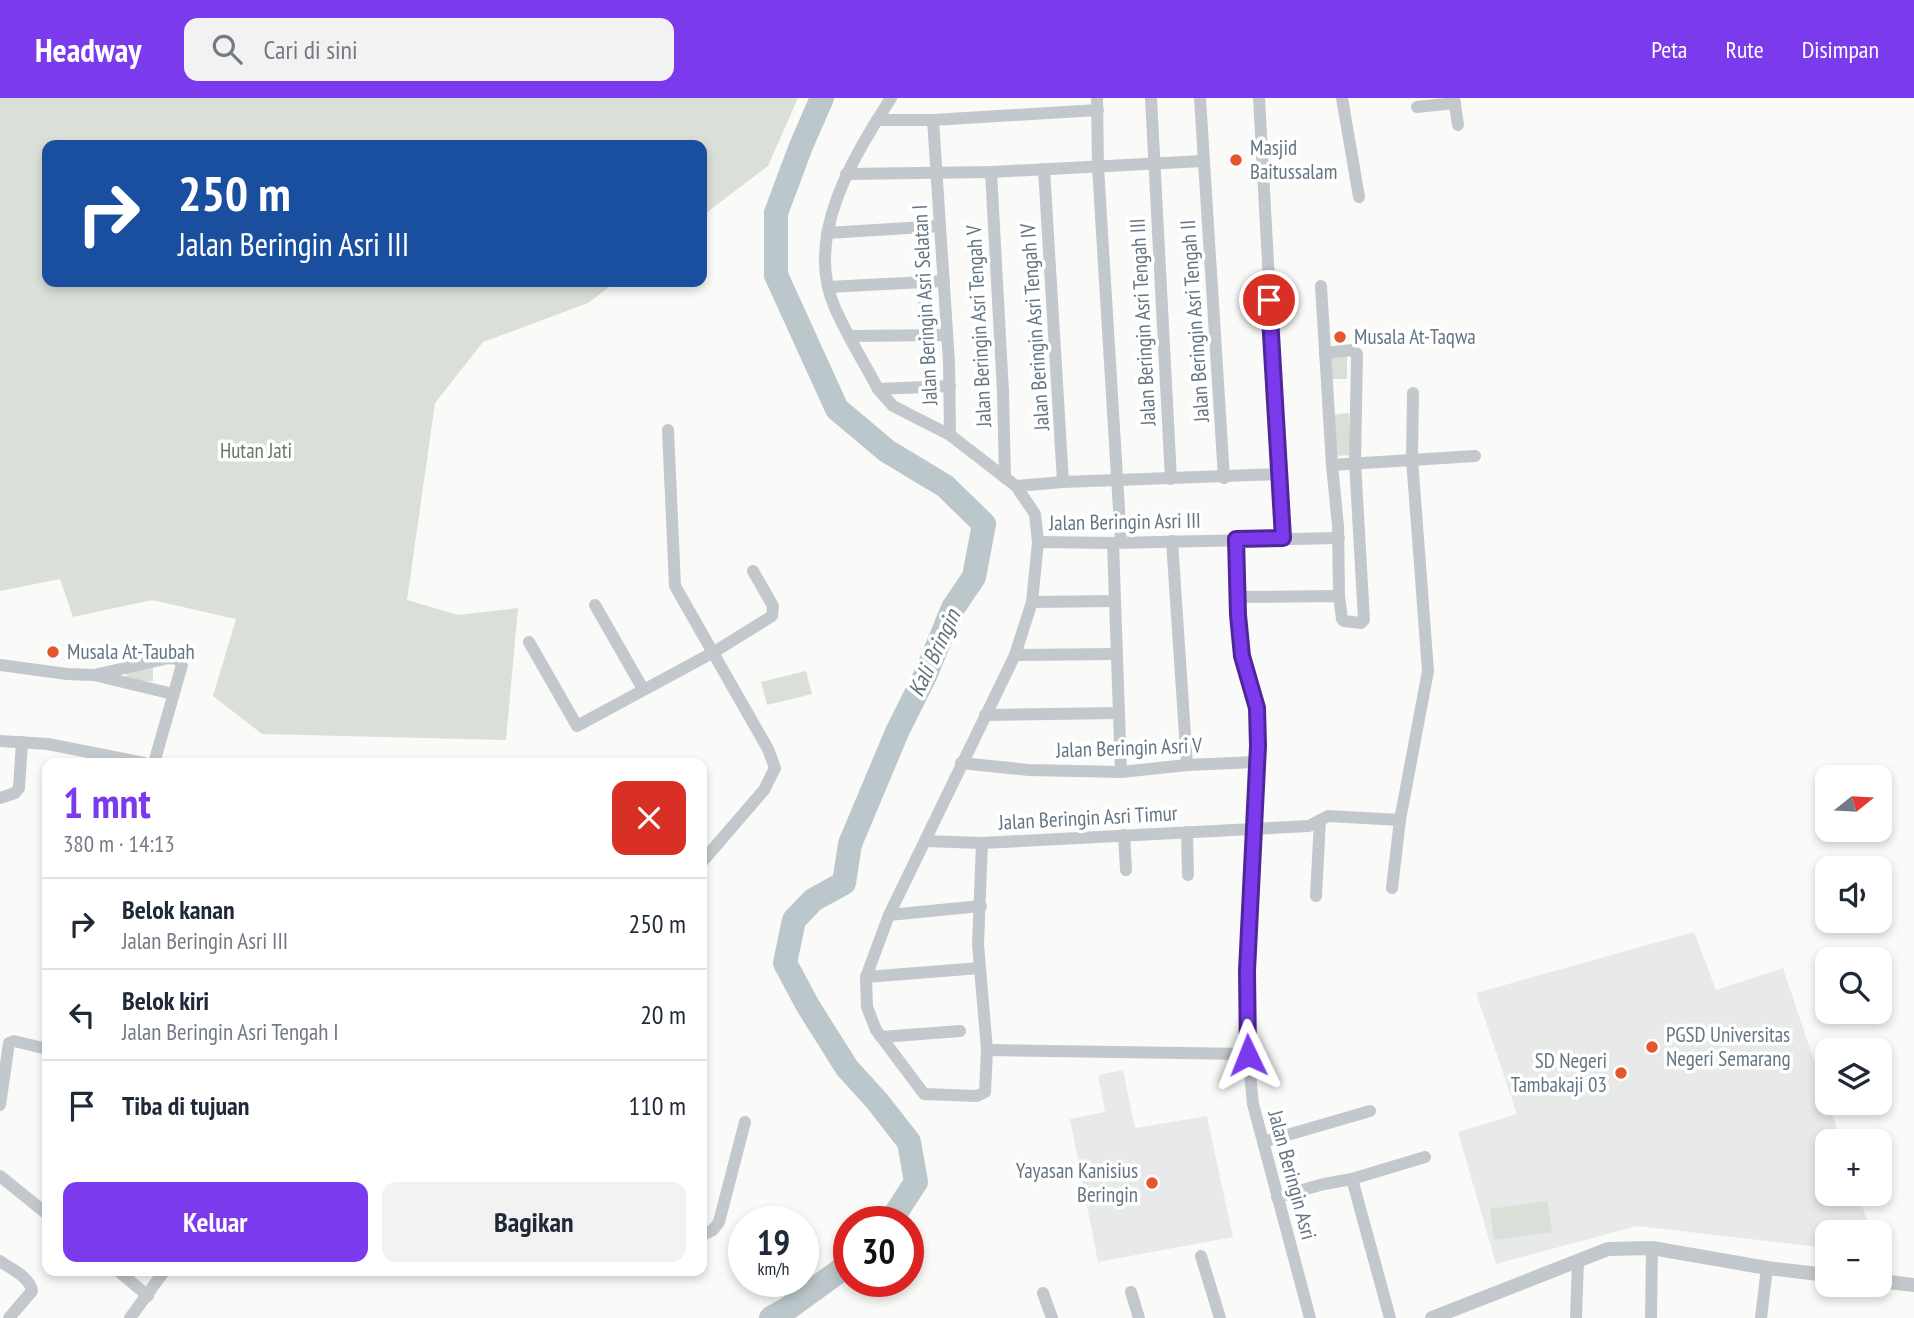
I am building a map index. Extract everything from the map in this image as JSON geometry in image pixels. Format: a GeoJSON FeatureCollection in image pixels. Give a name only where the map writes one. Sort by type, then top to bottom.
{"type":"FeatureCollection","features":[{"type":"Feature","properties":{"kind":"street"},"geometry":{"type":"LineString","coordinates":[[891,98],[846,174],[827,233],[828,288],[834,307],[878,389],[893,406],[950,435],[1010,482],[1035,514],[1038,542],[1032,602],[1015,655],[889,915],[866,977],[867,1007],[871,1020],[919,1089],[929,1095],[983,1094],[987,1050],[978,944],[982,843]]}},
{"type":"Feature","properties":{"kind":"street","name":"Jalan Beringin Asri Tengah III"},"geometry":{"type":"LineString","coordinates":[[1150,98],[1171,479]]}},
{"type":"Feature","properties":{"kind":"street","name":"Jalan Beringin Asri Tengah II"},"geometry":{"type":"LineString","coordinates":[[1200,98],[1224,478]]}},
{"type":"Feature","properties":{"kind":"street"},"geometry":{"type":"LineString","coordinates":[[1259,98],[1283,538]]}},
{"type":"Feature","properties":{"kind":"street"},"geometry":{"type":"LineString","coordinates":[[1342,98],[1359,197]]}},
{"type":"Feature","properties":{"kind":"street"},"geometry":{"type":"LineString","coordinates":[[1417,107],[1454,100],[1458,125]]}},
{"type":"Feature","properties":{"kind":"street"},"geometry":{"type":"LineString","coordinates":[[877,120],[933,120],[1097,104],[1098,167],[1117,481],[1114,601],[1121,772]]}},
{"type":"Feature","properties":{"kind":"street","name":"Jalan Beringin Asri Selatan I"},"geometry":{"type":"LineString","coordinates":[[933,120],[950,386],[950,435]]}},
{"type":"Feature","properties":{"kind":"street"},"geometry":{"type":"LineString","coordinates":[[846,174],[991,172],[1203,162]]}},
{"type":"Feature","properties":{"kind":"street","name":"Jalan Beringin Asri Tengah IV"},"geometry":{"type":"LineString","coordinates":[[1044,169],[1063,482]]}},
{"type":"Feature","properties":{"kind":"street","name":"Jalan Beringin Asri Tengah V"},"geometry":{"type":"LineString","coordinates":[[991,172],[1010,482]]}},
{"type":"Feature","properties":{"kind":"street"},"geometry":{"type":"LineString","coordinates":[[827,233],[940,226]]}},
{"type":"Feature","properties":{"kind":"street"},"geometry":{"type":"LineString","coordinates":[[828,288],[943,281]]}},
{"type":"Feature","properties":{"kind":"street"},"geometry":{"type":"LineString","coordinates":[[1321,286],[1325,353],[1332,464],[1339,532],[1339,596],[1342,619],[1349,622],[1363,621],[1355,462],[1357,354],[1352,350],[1325,353]]}},
{"type":"Feature","properties":{"kind":"street"},"geometry":{"type":"LineString","coordinates":[[850,336],[947,335]]}},
{"type":"Feature","properties":{"kind":"street"},"geometry":{"type":"LineString","coordinates":[[878,389],[950,386]]}},
{"type":"Feature","properties":{"kind":"street"},"geometry":{"type":"LineString","coordinates":[[1392,888],[1400,820],[1428,671],[1412,459],[1413,393]]}},
{"type":"Feature","properties":{"kind":"street"},"geometry":{"type":"LineString","coordinates":[[668,430],[675,586],[768,748],[775,768],[764,790],[707,856]]}},
{"type":"Feature","properties":{"kind":"street"},"geometry":{"type":"LineString","coordinates":[[1332,464],[1475,456]]}},
{"type":"Feature","properties":{"kind":"street"},"geometry":{"type":"LineString","coordinates":[[1010,482],[1224,478],[1279,474]]}},
{"type":"Feature","properties":{"kind":"street","name":"Jalan Beringin Asri III"},"geometry":{"type":"LineString","coordinates":[[1038,542],[1117,543],[1283,538],[1339,532],[1359,525]]}},
{"type":"Feature","properties":{"kind":"street","name":"Jalan Beringin Asri"},"geometry":{"type":"LineString","coordinates":[[1236,539],[1242,656],[1257,708],[1247,971],[1248,1055],[1254,1104],[1310,1318]]}},
{"type":"Feature","properties":{"kind":"street"},"geometry":{"type":"LineString","coordinates":[[1172,541],[1187,765]]}},
{"type":"Feature","properties":{"kind":"street"},"geometry":{"type":"LineString","coordinates":[[529,642],[577,726],[714,652],[772,616],[772,607],[753,571]]}},
{"type":"Feature","properties":{"kind":"street"},"geometry":{"type":"LineString","coordinates":[[1238,597],[1339,596]]}},
{"type":"Feature","properties":{"kind":"street"},"geometry":{"type":"LineString","coordinates":[[1032,602],[1114,601]]}},
{"type":"Feature","properties":{"kind":"street"},"geometry":{"type":"LineString","coordinates":[[595,605],[643,689]]}},
{"type":"Feature","properties":{"kind":"street"},"geometry":{"type":"LineString","coordinates":[[1015,655],[1115,654]]}},
{"type":"Feature","properties":{"kind":"street"},"geometry":{"type":"LineString","coordinates":[[94,675],[169,658],[178,659],[182,665],[155,758]]}},
{"type":"Feature","properties":{"kind":"street"},"geometry":{"type":"LineString","coordinates":[[0,665],[94,675],[173,694]]}},
{"type":"Feature","properties":{"kind":"street"},"geometry":{"type":"LineString","coordinates":[[985,715],[1118,713]]}},
{"type":"Feature","properties":{"kind":"street"},"geometry":{"type":"LineString","coordinates":[[0,741],[48,744],[119,758]]}},
{"type":"Feature","properties":{"kind":"street"},"geometry":{"type":"LineString","coordinates":[[0,797],[15,793],[19,788],[22,743]]}},
{"type":"Feature","properties":{"kind":"street","name":"Jalan Beringin Asri V"},"geometry":{"type":"LineString","coordinates":[[961,763],[1029,770],[1121,772],[1187,765],[1256,762]]}},
{"type":"Feature","properties":{"kind":"street","name":"Jalan Beringin Asri Timur"},"geometry":{"type":"LineString","coordinates":[[925,841],[982,843],[1309,826],[1328,816],[1400,820]]}},
{"type":"Feature","properties":{"kind":"street"},"geometry":{"type":"LineString","coordinates":[[1316,896],[1320,820]]}},
{"type":"Feature","properties":{"kind":"street"},"geometry":{"type":"LineString","coordinates":[[1186,832],[1188,875]]}},
{"type":"Feature","properties":{"kind":"street"},"geometry":{"type":"LineString","coordinates":[[1124,835],[1126,870]]}},
{"type":"Feature","properties":{"kind":"street"},"geometry":{"type":"LineString","coordinates":[[889,915],[981,906]]}},
{"type":"Feature","properties":{"kind":"street"},"geometry":{"type":"LineString","coordinates":[[866,977],[980,968]]}},
{"type":"Feature","properties":{"kind":"street"},"geometry":{"type":"LineString","coordinates":[[881,1037],[960,1031]]}},
{"type":"Feature","properties":{"kind":"street"},"geometry":{"type":"LineString","coordinates":[[0,1105],[9,1043],[14,1041],[42,1048]]}},
{"type":"Feature","properties":{"kind":"street"},"geometry":{"type":"LineString","coordinates":[[987,1050],[1248,1055]]}},
{"type":"Feature","properties":{"kind":"street"},"geometry":{"type":"LineString","coordinates":[[1263,1142],[1370,1111]]}},
{"type":"Feature","properties":{"kind":"street"},"geometry":{"type":"LineString","coordinates":[[707,1233],[719,1222],[745,1122]]}},
{"type":"Feature","properties":{"kind":"street"},"geometry":{"type":"LineString","coordinates":[[1277,1197],[1352,1179],[1425,1157]]}},
{"type":"Feature","properties":{"kind":"street"},"geometry":{"type":"LineString","coordinates":[[0,1176],[42,1210]]}},
{"type":"Feature","properties":{"kind":"street"},"geometry":{"type":"LineString","coordinates":[[1352,1179],[1390,1318]]}},
{"type":"Feature","properties":{"kind":"street"},"geometry":{"type":"LineString","coordinates":[[1377,1247],[1396,1318]]}},
{"type":"Feature","properties":{"kind":"street"},"geometry":{"type":"LineString","coordinates":[[1651,1318],[1652,1248]]}},
{"type":"Feature","properties":{"kind":"street"},"geometry":{"type":"LineString","coordinates":[[1432,1318],[1608,1249],[1652,1248],[1815,1274]]}},
{"type":"Feature","properties":{"kind":"street"},"geometry":{"type":"LineString","coordinates":[[1201,1256],[1220,1318]]}},
{"type":"Feature","properties":{"kind":"street"},"geometry":{"type":"LineString","coordinates":[[1576,1318],[1578,1259]]}},
{"type":"Feature","properties":{"kind":"street"},"geometry":{"type":"LineString","coordinates":[[0,1262],[28,1280],[32,1286],[32,1291],[9,1318]]}},
{"type":"Feature","properties":{"kind":"street"},"geometry":{"type":"LineString","coordinates":[[1760,1318],[1767,1268]]}},
{"type":"Feature","properties":{"kind":"street"},"geometry":{"type":"LineString","coordinates":[[124,1276],[148,1296]]}},
{"type":"Feature","properties":{"kind":"street"},"geometry":{"type":"LineString","coordinates":[[130,1318],[161,1276]]}},
{"type":"Feature","properties":{"kind":"street"},"geometry":{"type":"LineString","coordinates":[[1892,1282],[1914,1285]]}},
{"type":"Feature","properties":{"kind":"street"},"geometry":{"type":"LineString","coordinates":[[1131,1292],[1139,1318]]}},
{"type":"Feature","properties":{"kind":"street"},"geometry":{"type":"LineString","coordinates":[[1044,1293],[1052,1318]]}},
{"type":"Feature","properties":{"kind":"shaded area","name":"PGSD Universitas Negeri Semarang"},"geometry":{"type":"Polygon","coordinates":[[[1694,932],[1716,990],[1783,968],[1815,1063],[1815,1115],[1832,1115],[1837,1129],[1815,1129],[1815,1206],[1862,1206],[1867,1220],[1815,1220],[1815,1247],[1637,1226],[1496,1264],[1458,1132],[1517,1114],[1476,993],[1694,932]]]}},
{"type":"Feature","properties":{"kind":"shaded area","name":"Yayasan Kanisius Beringin"},"geometry":{"type":"Polygon","coordinates":[[[1123,1070],[1135,1128],[1207,1116],[1233,1237],[1098,1262],[1070,1119],[1105,1112],[1098,1075],[1123,1070]]]}},
{"type":"Feature","properties":{"kind":"green space","name":"Hutan Jati"},"geometry":{"type":"Polygon","coordinates":[[[0,98],[798,98],[768,166],[707,212],[707,140],[42,140],[42,287],[609,287],[588,303],[483,342],[435,403],[407,600],[458,615],[518,608],[506,740],[262,734],[213,696],[236,619],[152,600],[73,617],[60,579],[0,591],[0,98]]]}},
{"type":"Feature","properties":{"kind":"green space"},"geometry":{"type":"Polygon","coordinates":[[[930,301],[932,328],[920,329],[918,302],[930,301]]]}},
{"type":"Feature","properties":{"kind":"green space"},"geometry":{"type":"Polygon","coordinates":[[[1327,355],[1347,356],[1347,379],[1327,379],[1327,355]]]}},
{"type":"Feature","properties":{"kind":"green space"},"geometry":{"type":"Polygon","coordinates":[[[1349,413],[1352,455],[1334,456],[1331,415],[1349,413]]]}},
{"type":"Feature","properties":{"kind":"green space"},"geometry":{"type":"Polygon","coordinates":[[[153,668],[153,681],[127,682],[126,669],[153,668]]]}},
{"type":"Feature","properties":{"kind":"green space"},"geometry":{"type":"Polygon","coordinates":[[[806,671],[812,694],[767,705],[761,682],[806,671]]]}},
{"type":"Feature","properties":{"kind":"green space"},"geometry":{"type":"Polygon","coordinates":[[[1547,1201],[1552,1232],[1494,1240],[1490,1209],[1547,1201]]]}},
{"type":"Feature","properties":{"kind":"waterway","name":"Kali Bringin"},"geometry":{"type":"LineString","coordinates":[[822,98],[776,213],[776,275],[837,409],[887,451],[945,486],[984,524],[974,577],[953,608],[925,676],[897,732],[850,844],[844,883],[813,900],[794,920],[785,963],[847,1068],[909,1142],[916,1182],[900,1206]]}},
{"type":"Feature","properties":{"kind":"waterway","name":"Kali Bringin"},"geometry":{"type":"LineString","coordinates":[[771,1318],[833,1276]]}},
{"type":"Feature","properties":{"kind":"place","name":"Masjid Baitussalam"},"geometry":{"type":"Point","coordinates":[1236,160]}},
{"type":"Feature","properties":{"kind":"place","name":"Musala At-Taqwa"},"geometry":{"type":"Point","coordinates":[1340,337]}},
{"type":"Feature","properties":{"kind":"place","name":"Musala At-Taubah"},"geometry":{"type":"Point","coordinates":[53,652]}},
{"type":"Feature","properties":{"kind":"place","name":"PGSD Universitas Negeri Semarang"},"geometry":{"type":"Point","coordinates":[1652,1047]}},
{"type":"Feature","properties":{"kind":"place","name":"SD Negeri Tambakaji 03"},"geometry":{"type":"Point","coordinates":[1621,1073]}},
{"type":"Feature","properties":{"kind":"place","name":"Yayasan Kanisius Beringin"},"geometry":{"type":"Point","coordinates":[1152,1183]}},
{"type":"Feature","properties":{"kind":"route"},"geometry":{"type":"LineString","coordinates":[[1248,1055],[1247,971],[1258,746],[1257,708],[1242,656],[1236,539],[1283,538],[1269,300]]}}]}
